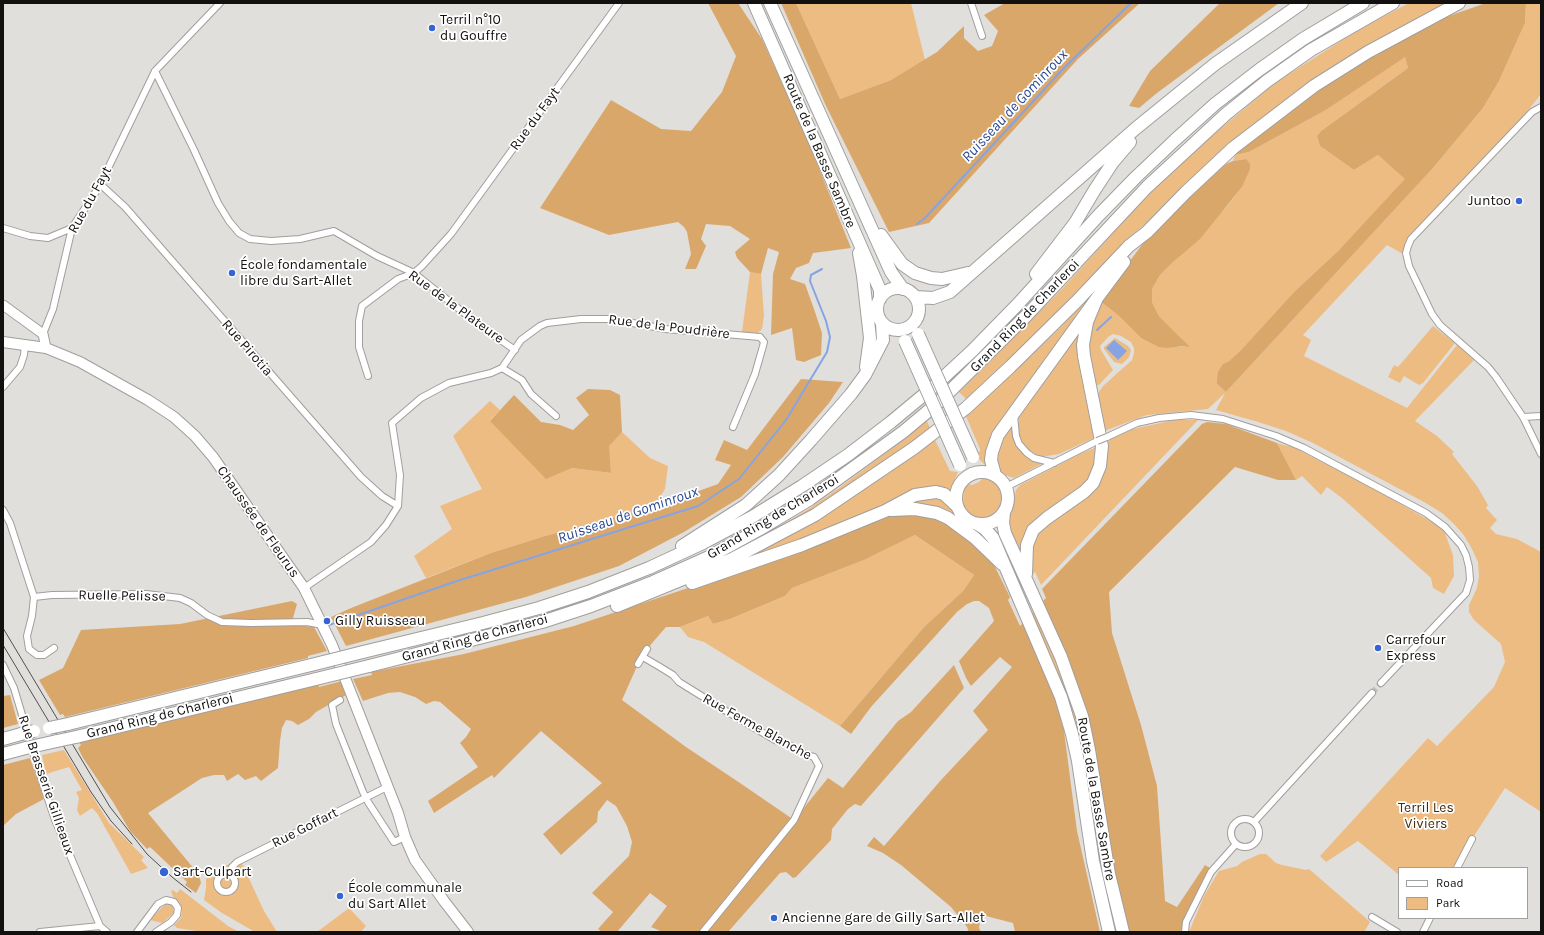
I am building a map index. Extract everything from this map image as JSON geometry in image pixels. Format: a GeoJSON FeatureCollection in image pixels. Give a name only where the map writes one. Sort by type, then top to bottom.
{"type":"FeatureCollection","features":[{"type":"Feature","properties":{"kind":"highway","name":"Route de la Basse Sambre"},"geometry":{"type":"LineString","coordinates":[[754,3],[880,290],[880,299]]}},
{"type":"Feature","properties":{"kind":"highway","name":"Route de la Basse Sambre"},"geometry":{"type":"LineString","coordinates":[[770,3],[891,272],[903,289]]}},
{"type":"Feature","properties":{"kind":"highway"},"geometry":{"type":"LineString","coordinates":[[915,297],[933,298],[950,292],[1154,114],[1215,64],[1302,3]]}},
{"type":"Feature","properties":{"kind":"highway","name":"Grand Ring de Charleroi"},"geometry":{"type":"LineString","coordinates":[[3,739],[311,665],[539,608],[588,592],[649,568],[703,543],[752,517],[848,455],[932,388],[972,351],[1136,177],[1215,104],[1259,70],[1303,39],[1363,3]]}},
{"type":"Feature","properties":{"kind":"highway","name":"Grand Ring de Charleroi"},"geometry":{"type":"LineString","coordinates":[[3,754],[316,679],[542,622],[591,606],[653,582],[709,556],[810,499],[903,432],[939,402],[981,361],[1049,292],[1147,187],[1226,114],[1267,81],[1311,50],[1393,3]]}},
{"type":"Feature","properties":{"kind":"highway"},"geometry":{"type":"LineString","coordinates":[[617,606],[732,559],[808,519],[869,480],[914,448],[966,408],[1076,302],[1130,246],[1147,232],[1186,192],[1233,148],[1308,91],[1368,52],[1459,3]]}},
{"type":"Feature","properties":{"kind":"highway"},"geometry":{"type":"LineString","coordinates":[[1448,10],[1467,3]]}},
{"type":"Feature","properties":{"kind":"highway"},"geometry":{"type":"LineString","coordinates":[[1016,305],[1027,286],[1075,223],[1113,162],[1154,114]]}},
{"type":"Feature","properties":{"kind":"highway"},"geometry":{"type":"LineString","coordinates":[[869,222],[885,240],[894,256],[915,273],[931,278],[942,279],[970,273]]}},
{"type":"Feature","properties":{"kind":"highway"},"geometry":{"type":"LineString","coordinates":[[991,474],[992,452],[995,442],[1002,430],[1096,298],[1147,232]]}},
{"type":"Feature","properties":{"kind":"highway"},"geometry":{"type":"LineString","coordinates":[[855,233],[863,276],[870,338],[865,375]]}},
{"type":"Feature","properties":{"kind":"highway"},"geometry":{"type":"LineString","coordinates":[[649,568],[663,555],[684,545],[746,505],[779,475],[811,440],[851,394],[865,375],[883,340],[882,323],[878,313],[878,304],[880,299],[887,291],[898,288],[908,291],[915,297],[919,306],[916,320],[909,327],[895,330]]}},
{"type":"Feature","properties":{"kind":"highway"},"geometry":{"type":"LineString","coordinates":[[1026,581],[1027,545],[1034,530],[1047,518],[1084,492],[1093,483],[1100,466],[1102,446],[1085,364],[1083,345],[1087,322],[1096,298]]}},
{"type":"Feature","properties":{"kind":"highway"},"geometry":{"type":"LineString","coordinates":[[591,606],[617,606],[650,597],[768,558],[885,511],[916,495],[936,492],[944,494],[957,506],[964,518],[977,524],[985,524],[999,518],[1004,513],[1007,505],[1008,497],[1006,487],[1000,479],[978,465],[973,457],[918,334],[916,320]]}},
{"type":"Feature","properties":{"kind":"highway"},"geometry":{"type":"LineString","coordinates":[[882,323],[895,330],[905,341],[960,465],[962,481]]}},
{"type":"Feature","properties":{"kind":"highway"},"geometry":{"type":"LineString","coordinates":[[957,506],[957,490],[962,481],[973,473],[991,474]]}},
{"type":"Feature","properties":{"kind":"highway"},"geometry":{"type":"LineString","coordinates":[[885,511],[920,510],[937,513],[948,518],[975,538],[1005,566]]}},
{"type":"Feature","properties":{"kind":"highway","name":"Route de la Basse Sambre"},"geometry":{"type":"LineString","coordinates":[[1004,513],[1003,523],[1005,533],[1061,657],[1082,716],[1110,874],[1123,932]]}},
{"type":"Feature","properties":{"kind":"highway","name":"Route de la Basse Sambre"},"geometry":{"type":"LineString","coordinates":[[977,524],[985,529],[993,538],[1050,672],[1072,734],[1078,761],[1093,861],[1109,932]]}},
{"type":"Feature","properties":{"kind":"main road","name":"Chaussée de Fleurus"},"geometry":{"type":"LineString","coordinates":[[3,342],[46,348],[80,362],[148,400],[174,417],[195,436],[213,457],[304,588],[323,625],[387,787],[432,884]]}},
{"type":"Feature","properties":{"kind":"main road","name":"Chaussée de Fleurus"},"geometry":{"type":"LineString","coordinates":[[398,813],[405,837],[415,860],[468,932]]}},
{"type":"Feature","properties":{"kind":"street","name":"Rue du Fayt"},"geometry":{"type":"LineString","coordinates":[[42,334],[52,309],[72,228],[100,184],[155,71],[220,3]]}},
{"type":"Feature","properties":{"kind":"street","name":"Rue du Fayt"},"geometry":{"type":"LineString","coordinates":[[414,273],[451,234],[619,3]]}},
{"type":"Feature","properties":{"kind":"street"},"geometry":{"type":"LineString","coordinates":[[971,3],[982,36]]}},
{"type":"Feature","properties":{"kind":"street","name":"Rue de la Plateure"},"geometry":{"type":"LineString","coordinates":[[155,71],[218,203],[229,221],[239,232],[250,238],[272,240],[300,239],[334,231],[377,256],[414,273],[479,325],[515,350]]}},
{"type":"Feature","properties":{"kind":"street"},"geometry":{"type":"LineString","coordinates":[[1541,107],[1532,112],[1411,239],[1406,253],[1409,266],[1440,325],[1488,367],[1496,377],[1523,417],[1541,454]]}},
{"type":"Feature","properties":{"kind":"street","name":"Rue Pirotia"},"geometry":{"type":"LineString","coordinates":[[100,184],[125,207],[361,478],[382,496],[398,506]]}},
{"type":"Feature","properties":{"kind":"street"},"geometry":{"type":"LineString","coordinates":[[3,228],[30,236],[48,238],[72,228]]}},
{"type":"Feature","properties":{"kind":"street"},"geometry":{"type":"LineString","coordinates":[[368,376],[360,347],[359,321],[362,306],[398,279],[414,273]]}},
{"type":"Feature","properties":{"kind":"street"},"geometry":{"type":"LineString","coordinates":[[3,305],[42,334],[46,348]]}},
{"type":"Feature","properties":{"kind":"street","name":"Rue de la Poudrière"},"geometry":{"type":"LineString","coordinates":[[502,368],[521,340],[540,326],[547,323],[582,319],[610,319],[666,329],[760,337],[764,342],[755,374],[733,427]]}},
{"type":"Feature","properties":{"kind":"street"},"geometry":{"type":"LineString","coordinates":[[3,386],[20,367],[24,355],[25,344]]}},
{"type":"Feature","properties":{"kind":"street"},"geometry":{"type":"LineString","coordinates":[[304,588],[371,542],[386,526],[398,506],[400,476],[392,423],[421,398],[449,383],[491,373],[502,368],[522,380],[531,394],[556,416]]}},
{"type":"Feature","properties":{"kind":"street"},"geometry":{"type":"LineString","coordinates":[[1015,413],[1016,436],[1019,444],[1034,458],[1054,463]]}},
{"type":"Feature","properties":{"kind":"street"},"geometry":{"type":"LineString","coordinates":[[1006,487],[1125,428],[1147,420],[1174,416],[1202,416],[1223,419],[1276,436],[1328,460],[1426,513],[1445,528],[1461,545],[1466,555],[1469,567],[1470,580],[1466,593],[1381,683]]}},
{"type":"Feature","properties":{"kind":"street"},"geometry":{"type":"LineString","coordinates":[[1523,417],[1541,416]]}},
{"type":"Feature","properties":{"kind":"street"},"geometry":{"type":"LineString","coordinates":[[3,510],[10,523],[34,597],[32,616],[27,636],[29,649],[36,655],[44,655],[54,648]]}},
{"type":"Feature","properties":{"kind":"street","name":"Ruelle Pelisse"},"geometry":{"type":"LineString","coordinates":[[34,597],[52,595],[146,594],[180,598],[191,603],[207,615],[222,622],[307,622],[323,625]]}},
{"type":"Feature","properties":{"kind":"street"},"geometry":{"type":"LineString","coordinates":[[638,664],[647,649]]}},
{"type":"Feature","properties":{"kind":"street","name":"Rue Ferme Blanche"},"geometry":{"type":"LineString","coordinates":[[643,657],[674,676],[679,682],[775,740],[784,742],[805,754],[814,757],[819,766],[794,820],[703,932]]}},
{"type":"Feature","properties":{"kind":"street","name":"Rue Brasserie Gillieaux"},"geometry":{"type":"LineString","coordinates":[[3,665],[14,688],[38,771],[55,820],[100,926]]}},
{"type":"Feature","properties":{"kind":"street"},"geometry":{"type":"LineString","coordinates":[[1254,822],[1372,693]]}},
{"type":"Feature","properties":{"kind":"street"},"geometry":{"type":"LineString","coordinates":[[340,700],[332,705],[336,724],[350,762],[368,802],[394,842],[405,837]]}},
{"type":"Feature","properties":{"kind":"street","name":"Rue Goffart"},"geometry":{"type":"LineString","coordinates":[[228,874],[237,862],[387,787]]}},
{"type":"Feature","properties":{"kind":"street"},"geometry":{"type":"LineString","coordinates":[[1245,819],[1254,822],[1257,826],[1259,834],[1256,842],[1249,847],[1236,844],[1232,836],[1233,826],[1236,822],[1245,819]]}},
{"type":"Feature","properties":{"kind":"street"},"geometry":{"type":"LineString","coordinates":[[1458,867],[1472,839]]}},
{"type":"Feature","properties":{"kind":"street"},"geometry":{"type":"LineString","coordinates":[[1185,932],[1186,922],[1211,872],[1236,844]]}},
{"type":"Feature","properties":{"kind":"street"},"geometry":{"type":"LineString","coordinates":[[137,932],[158,904],[166,900],[174,902],[178,908],[177,914],[170,922],[156,932]]}},
{"type":"Feature","properties":{"kind":"street"},"geometry":{"type":"LineString","coordinates":[[1372,917],[1397,932]]}},
{"type":"Feature","properties":{"kind":"street"},"geometry":{"type":"LineString","coordinates":[[1423,932],[1430,919]]}},
{"type":"Feature","properties":{"kind":"street"},"geometry":{"type":"LineString","coordinates":[[40,932],[100,926],[107,932]]}},
{"type":"Feature","properties":{"kind":"green space"},"geometry":{"type":"Polygon","coordinates":[[[796,3],[911,3],[925,60],[891,80],[840,99],[796,3]]]}},
{"type":"Feature","properties":{"kind":"green space"},"geometry":{"type":"Polygon","coordinates":[[[1409,3],[1453,3],[1332,67],[1126,240],[1028,343],[967,400],[959,392],[1062,289],[1169,172],[1275,83],[1358,30],[1409,3]]]}},
{"type":"Feature","properties":{"kind":"green space","name":"Terril Les Viviers"},"geometry":{"type":"Polygon","coordinates":[[[1526,3],[1541,3],[1541,94],[1476,176],[1412,241],[1403,254],[1387,245],[1303,335],[1311,340],[1304,356],[1407,408],[1457,345],[1474,360],[1415,421],[1437,436],[1454,452],[1452,454],[1477,486],[1488,505],[1486,508],[1497,520],[1490,528],[1496,534],[1517,539],[1541,552],[1541,812],[1505,788],[1472,839],[1457,867],[1398,867],[1398,874],[1358,841],[1326,862],[1320,856],[1428,738],[1437,746],[1494,687],[1505,662],[1501,644],[1474,620],[1469,612],[1469,605],[1477,588],[1479,576],[1478,562],[1463,534],[1442,513],[1313,443],[1286,431],[1216,410],[1225,393],[1208,409],[1147,415],[1104,431],[1096,399],[1103,386],[1132,360],[1134,348],[1131,342],[1121,336],[1113,334],[1108,337],[1100,346],[1113,370],[1099,385],[1096,385],[1092,382],[1088,336],[1100,301],[1119,316],[1141,338],[1179,347],[1184,346],[1182,339],[1159,316],[1152,302],[1152,289],[1160,275],[1228,205],[1242,187],[1246,159],[1233,161],[1235,155],[1249,152],[1326,110],[1405,56],[1408,68],[1321,131],[1317,136],[1320,146],[1354,170],[1378,155],[1406,179],[1338,251],[1294,292],[1241,350],[1229,361],[1223,364],[1217,384],[1226,392],[1433,168],[1483,108],[1499,81],[1525,23],[1526,3]]]}},
{"type":"Feature","properties":{"kind":"green space"},"geometry":{"type":"Polygon","coordinates":[[[750,272],[761,274],[764,316],[762,329],[758,333],[742,332],[750,272]]]}},
{"type":"Feature","properties":{"kind":"green space"},"geometry":{"type":"Polygon","coordinates":[[[1093,293],[1021,397],[987,465],[985,465],[976,456],[980,449],[965,414],[985,399],[1060,328],[1093,293]]]}},
{"type":"Feature","properties":{"kind":"green space"},"geometry":{"type":"Polygon","coordinates":[[[1433,326],[1455,343],[1423,383],[1419,385],[1404,376],[1400,383],[1388,377],[1394,365],[1398,367],[1433,326]]]}},
{"type":"Feature","properties":{"kind":"green space"},"geometry":{"type":"Polygon","coordinates":[[[1080,328],[1098,436],[1059,454],[1041,457],[1029,450],[1021,441],[1018,433],[1019,416],[1080,328]]]}},
{"type":"Feature","properties":{"kind":"green space"},"geometry":{"type":"Polygon","coordinates":[[[1115,338],[1128,346],[1131,350],[1129,357],[1122,364],[1114,362],[1104,349],[1104,347],[1115,338]]]}},
{"type":"Feature","properties":{"kind":"green space"},"geometry":{"type":"Polygon","coordinates":[[[490,401],[500,410],[490,420],[546,478],[572,468],[611,473],[608,444],[622,432],[650,458],[668,466],[665,489],[654,507],[545,536],[491,553],[426,578],[414,556],[452,529],[440,506],[482,489],[453,436],[490,401]]]}},
{"type":"Feature","properties":{"kind":"green space"},"geometry":{"type":"Polygon","coordinates":[[[1013,418],[1016,443],[1020,450],[1032,459],[1041,462],[1041,464],[1014,478],[999,473],[995,449],[1013,418]]]}},
{"type":"Feature","properties":{"kind":"green space"},"geometry":{"type":"Polygon","coordinates":[[[926,419],[931,430],[820,506],[731,555],[807,510],[839,488],[906,438],[926,419]]]}},
{"type":"Feature","properties":{"kind":"green space"},"geometry":{"type":"Polygon","coordinates":[[[1174,420],[1198,420],[1041,585],[1035,572],[1031,576],[1031,545],[1038,531],[1106,463],[1106,443],[1109,442],[1109,440],[1133,429],[1174,420]]]}},
{"type":"Feature","properties":{"kind":"green space"},"geometry":{"type":"Polygon","coordinates":[[[935,440],[950,471],[958,472],[950,496],[940,490],[726,567],[820,518],[935,440]]]}},
{"type":"Feature","properties":{"kind":"green space"},"geometry":{"type":"Polygon","coordinates":[[[1277,443],[1295,448],[1372,488],[1443,528],[1453,555],[1454,576],[1444,594],[1433,588],[1431,578],[1342,498],[1327,487],[1321,495],[1302,476],[1296,480],[1277,443]]]}},
{"type":"Feature","properties":{"kind":"green space"},"geometry":{"type":"Polygon","coordinates":[[[1099,446],[1100,461],[1087,486],[1050,512],[1021,555],[1008,534],[1008,518],[1012,512],[1016,490],[1020,485],[1080,454],[1099,446]]]}},
{"type":"Feature","properties":{"kind":"green space"},"geometry":{"type":"Polygon","coordinates":[[[983,478],[994,481],[999,487],[1003,499],[999,509],[989,518],[984,519],[977,518],[969,514],[963,504],[964,489],[969,484],[972,485],[979,482],[983,478]]]}},
{"type":"Feature","properties":{"kind":"green space"},"geometry":{"type":"Polygon","coordinates":[[[922,497],[941,498],[951,506],[954,513],[962,523],[974,530],[978,530],[985,536],[989,544],[899,505],[922,497]]]}},
{"type":"Feature","properties":{"kind":"green space"},"geometry":{"type":"Polygon","coordinates":[[[915,535],[974,575],[963,591],[924,627],[840,726],[704,642],[688,637],[680,627],[708,616],[713,624],[730,619],[785,596],[792,588],[864,560],[915,535]]]}},
{"type":"Feature","properties":{"kind":"green space"},"geometry":{"type":"Polygon","coordinates":[[[1035,609],[1081,725],[1119,932],[1112,932],[1091,833],[1085,788],[1031,614],[1035,609]]]}},
{"type":"Feature","properties":{"kind":"green space"},"geometry":{"type":"Polygon","coordinates":[[[64,750],[109,823],[144,857],[141,860],[148,868],[131,874],[97,813],[92,808],[80,816],[77,810],[79,798],[76,792],[82,790],[69,767],[46,774],[42,755],[64,750]]]}},
{"type":"Feature","properties":{"kind":"green space"},"geometry":{"type":"Polygon","coordinates":[[[1260,854],[1266,854],[1276,863],[1282,865],[1306,870],[1309,869],[1370,922],[1364,932],[1189,932],[1204,896],[1219,871],[1237,866],[1242,862],[1260,854]]]}},
{"type":"Feature","properties":{"kind":"green space"},"geometry":{"type":"Polygon","coordinates":[[[240,859],[264,911],[277,932],[255,932],[222,913],[204,900],[206,879],[221,868],[240,859]]]}},
{"type":"Feature","properties":{"kind":"green space"},"geometry":{"type":"Polygon","coordinates":[[[180,889],[228,926],[239,932],[203,932],[177,928],[174,925],[181,918],[182,912],[180,905],[175,902],[171,891],[173,890],[177,893],[180,889]]]}},
{"type":"Feature","properties":{"kind":"green space"},"geometry":{"type":"Polygon","coordinates":[[[167,902],[173,907],[174,913],[162,923],[150,920],[167,902]]]}},
{"type":"Feature","properties":{"kind":"green space"},"geometry":{"type":"Polygon","coordinates":[[[349,908],[366,926],[361,932],[317,932],[349,908]]]}},
{"type":"Feature","properties":{"kind":"shaded area"},"geometry":{"type":"Polygon","coordinates":[[[708,3],[738,3],[762,39],[808,141],[851,248],[813,253],[809,263],[796,268],[790,279],[805,284],[822,333],[821,355],[804,362],[796,360],[792,328],[771,335],[773,274],[779,252],[768,248],[761,274],[750,272],[737,258],[735,252],[750,239],[730,226],[706,224],[701,239],[706,246],[696,269],[685,269],[691,254],[687,232],[678,222],[609,235],[540,208],[611,100],[661,129],[691,131],[722,92],[736,56],[708,3]]]}},
{"type":"Feature","properties":{"kind":"shaded area"},"geometry":{"type":"Polygon","coordinates":[[[781,3],[796,3],[840,99],[891,80],[937,52],[964,26],[964,38],[978,51],[992,46],[998,31],[984,15],[1005,3],[1140,3],[1078,59],[929,223],[889,232],[826,106],[781,3]]]}},
{"type":"Feature","properties":{"kind":"shaded area"},"geometry":{"type":"Polygon","coordinates":[[[1220,3],[1279,3],[1139,108],[1129,106],[1150,71],[1220,3]]]}},
{"type":"Feature","properties":{"kind":"shaded area"},"geometry":{"type":"Polygon","coordinates":[[[1486,3],[1526,3],[1525,23],[1499,81],[1483,108],[1433,168],[1226,392],[1217,384],[1218,372],[1223,364],[1229,361],[1241,350],[1294,292],[1338,251],[1405,179],[1378,155],[1354,170],[1320,146],[1317,136],[1321,131],[1408,68],[1405,57],[1326,110],[1249,152],[1235,155],[1242,147],[1340,74],[1446,17],[1486,3]]]}},
{"type":"Feature","properties":{"kind":"shaded area"},"geometry":{"type":"Polygon","coordinates":[[[1246,159],[1250,164],[1250,169],[1242,187],[1200,239],[1160,275],[1152,289],[1152,302],[1159,316],[1190,347],[1159,347],[1141,338],[1119,316],[1100,301],[1147,238],[1184,198],[1226,164],[1233,161],[1246,159]]]}},
{"type":"Feature","properties":{"kind":"shaded area"},"geometry":{"type":"Polygon","coordinates":[[[801,379],[843,382],[829,403],[783,457],[741,497],[684,532],[619,566],[526,597],[346,646],[331,617],[351,608],[491,553],[545,536],[654,507],[718,484],[731,465],[715,460],[724,440],[747,450],[801,379]]]}},
{"type":"Feature","properties":{"kind":"shaded area"},"geometry":{"type":"Polygon","coordinates":[[[588,389],[610,390],[620,395],[622,432],[609,446],[611,473],[572,468],[546,479],[490,421],[514,395],[541,422],[560,425],[573,430],[589,415],[576,398],[588,389]]]}},
{"type":"Feature","properties":{"kind":"shaded area"},"geometry":{"type":"Polygon","coordinates":[[[1207,422],[1226,424],[1277,443],[1296,480],[1278,480],[1235,467],[1109,592],[1112,633],[1141,725],[1157,786],[1165,901],[1177,907],[1205,865],[1210,868],[1185,932],[1129,932],[1118,891],[1086,716],[1041,603],[1046,598],[1042,589],[1202,424],[1207,422]]]}},
{"type":"Feature","properties":{"kind":"shaded area"},"geometry":{"type":"Polygon","coordinates":[[[895,513],[937,517],[958,529],[986,555],[995,567],[1010,597],[1008,600],[1020,626],[1023,623],[1052,687],[1064,731],[1077,831],[1100,932],[1015,932],[1013,923],[982,915],[979,928],[981,932],[969,932],[967,927],[951,907],[901,865],[883,853],[867,846],[874,837],[884,846],[941,780],[988,730],[973,711],[1012,667],[1000,657],[971,686],[966,678],[959,661],[994,621],[989,608],[979,601],[974,601],[967,604],[957,612],[871,707],[851,734],[840,726],[924,627],[963,591],[974,575],[915,535],[864,560],[792,588],[785,596],[730,619],[713,624],[708,616],[680,627],[666,627],[647,649],[638,664],[622,700],[686,747],[794,820],[828,778],[843,788],[898,721],[911,712],[954,665],[964,688],[861,806],[855,804],[848,809],[832,829],[831,840],[796,877],[793,878],[786,872],[780,873],[728,932],[663,932],[651,927],[667,906],[650,893],[617,932],[602,932],[598,929],[613,912],[592,893],[629,856],[632,842],[627,826],[616,806],[607,800],[598,812],[597,822],[561,855],[543,834],[602,783],[541,731],[494,778],[492,775],[434,813],[428,801],[478,767],[460,743],[471,729],[440,702],[434,701],[426,704],[415,697],[400,692],[388,693],[363,701],[353,679],[372,675],[371,672],[464,654],[574,626],[778,558],[895,513]]]}},
{"type":"Feature","properties":{"kind":"shaded area"},"geometry":{"type":"Polygon","coordinates":[[[292,601],[297,604],[293,618],[294,625],[314,627],[327,651],[308,656],[308,658],[65,717],[63,714],[60,715],[39,680],[63,668],[81,630],[180,624],[292,601]]]}},
{"type":"Feature","properties":{"kind":"shaded area"},"geometry":{"type":"Polygon","coordinates":[[[342,681],[348,694],[316,712],[309,719],[298,725],[292,721],[286,720],[282,728],[278,768],[261,781],[256,776],[245,780],[238,774],[227,781],[224,775],[214,775],[202,778],[148,813],[199,875],[201,883],[196,893],[185,885],[187,882],[150,847],[147,849],[130,831],[78,748],[81,745],[79,742],[89,738],[318,684],[319,687],[342,681]]]}},
{"type":"Feature","properties":{"kind":"shaded area"},"geometry":{"type":"Polygon","coordinates":[[[10,695],[18,724],[3,728],[3,696],[10,695]]]}},
{"type":"Feature","properties":{"kind":"shaded area"},"geometry":{"type":"Polygon","coordinates":[[[30,758],[44,799],[16,814],[3,826],[3,765],[30,758]]]}},
{"type":"Feature","properties":{"kind":"water"},"geometry":{"type":"Polygon","coordinates":[[[1114,340],[1127,351],[1118,360],[1106,348],[1114,340]]]}},
{"type":"Feature","properties":{"kind":"waterway","name":"Ruisseau de Gominroux"},"geometry":{"type":"LineString","coordinates":[[917,224],[925,218],[1063,69],[1131,3]]}},
{"type":"Feature","properties":{"kind":"waterway","name":"Ruisseau de Gominroux"},"geometry":{"type":"LineString","coordinates":[[329,625],[457,581],[698,506],[739,479],[786,420],[827,352],[830,337],[826,321],[810,281],[811,275],[822,269]]}},
{"type":"Feature","properties":{"kind":"waterway"},"geometry":{"type":"LineString","coordinates":[[1097,330],[1111,317]]}},
{"type":"Feature","properties":{"kind":"tunnel"},"geometry":{"type":"LineString","coordinates":[[1372,693],[1381,683]]}},
{"type":"Feature","properties":{"kind":"tram line"},"geometry":{"type":"LineString","coordinates":[[3,628],[110,807],[147,854],[191,892]]}},
{"type":"Feature","properties":{"kind":"tram line"},"geometry":{"type":"LineString","coordinates":[[3,645],[91,792],[111,821],[132,844]]}},
{"type":"Feature","properties":{"kind":"place","name":"Terril n°10 du Gouffre"},"geometry":{"type":"Point","coordinates":[432,28]}},
{"type":"Feature","properties":{"kind":"place","name":"Juntoo"},"geometry":{"type":"Point","coordinates":[1519,201]}},
{"type":"Feature","properties":{"kind":"place","name":"École fondamentale libre du Sart-Allet"},"geometry":{"type":"Point","coordinates":[232,273]}},
{"type":"Feature","properties":{"kind":"place","name":"Gilly Ruisseau"},"geometry":{"type":"Point","coordinates":[327,621]}},
{"type":"Feature","properties":{"kind":"place","name":"Carrefour Express"},"geometry":{"type":"Point","coordinates":[1378,648]}},
{"type":"Feature","properties":{"kind":"place","name":"Sart-Culpart"},"geometry":{"type":"Point","coordinates":[164,872]}},
{"type":"Feature","properties":{"kind":"place","name":"École communale du Sart Allet"},"geometry":{"type":"Point","coordinates":[340,896]}},
{"type":"Feature","properties":{"kind":"place","name":"Ancienne gare de Gilly Sart-Allet"},"geometry":{"type":"Point","coordinates":[774,918]}}]}
